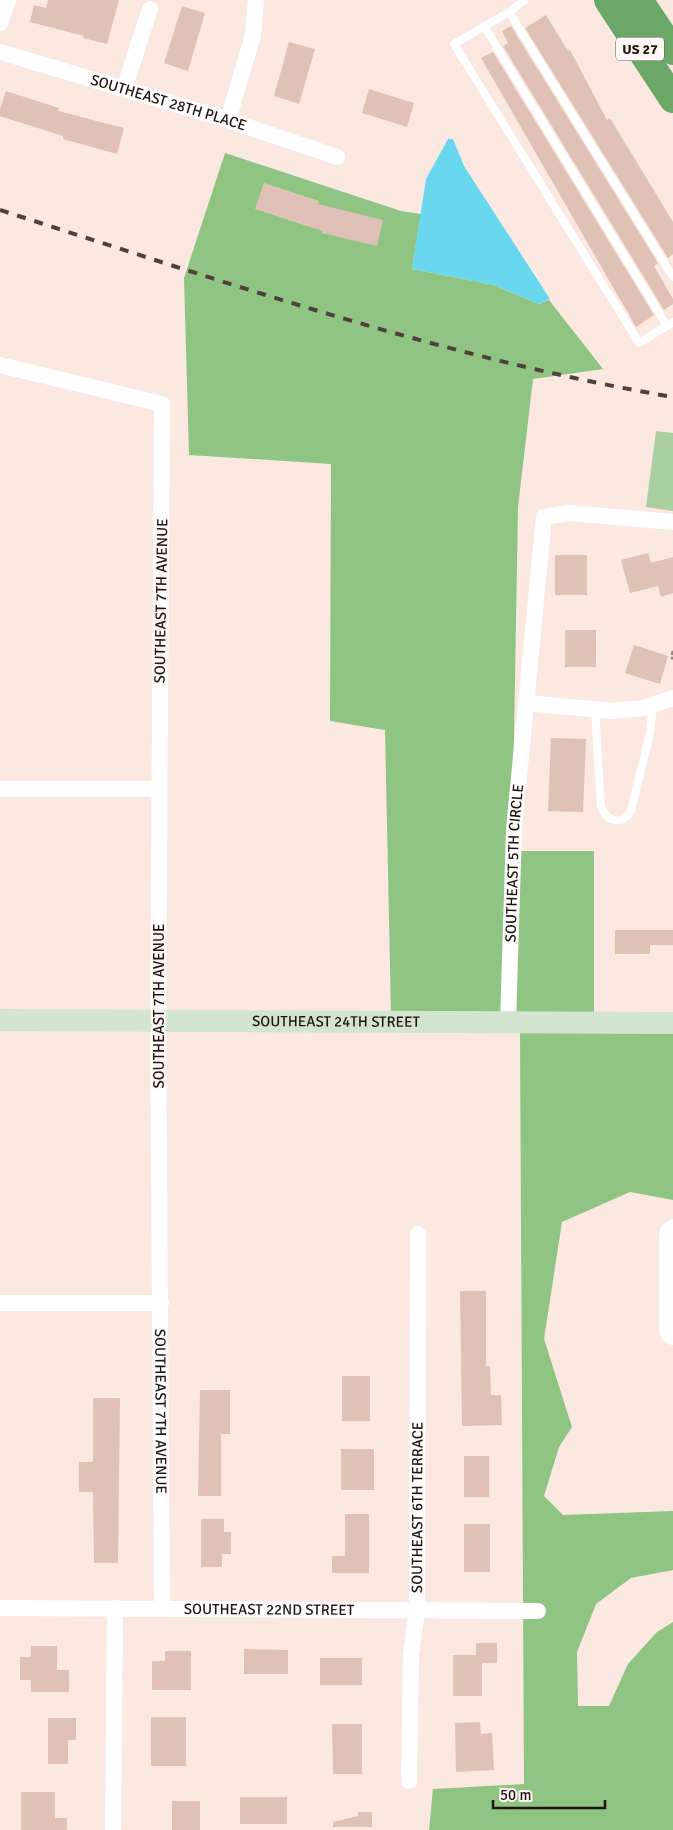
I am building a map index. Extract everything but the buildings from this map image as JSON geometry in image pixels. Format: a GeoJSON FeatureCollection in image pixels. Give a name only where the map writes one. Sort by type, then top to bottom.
{"type":"FeatureCollection","features":[{"type":"Feature","properties":{"kind":"highway","name":"US 27"},"geometry":{"type":"LineString","coordinates":[[608,0],[673,99]]}},
{"type":"Feature","properties":{"kind":"highway","name":"US 27"},"geometry":{"type":"LineString","coordinates":[[639,0],[673,51]]}},
{"type":"Feature","properties":{"kind":"street"},"geometry":{"type":"LineString","coordinates":[[0,23],[8,0]]}},
{"type":"Feature","properties":{"kind":"street"},"geometry":{"type":"LineString","coordinates":[[228,120],[254,34],[256,0]]}},
{"type":"Feature","properties":{"kind":"street"},"geometry":{"type":"LineString","coordinates":[[124,89],[150,9]]}},
{"type":"Feature","properties":{"kind":"street","name":"SOUTHEAST 28TH PLACE"},"geometry":{"type":"LineString","coordinates":[[0,52],[228,120],[337,157]]}},
{"type":"Feature","properties":{"kind":"street","name":"SOUTHEAST 7TH AVENUE"},"geometry":{"type":"LineString","coordinates":[[0,365],[162,404],[158,1020],[162,1608]]}},
{"type":"Feature","properties":{"kind":"street","name":"SOUTHEAST 5TH CIRCLE"},"geometry":{"type":"LineString","coordinates":[[508,1023],[514,829],[544,517],[569,513],[673,522]]}},
{"type":"Feature","properties":{"kind":"street"},"geometry":{"type":"LineString","coordinates":[[526,703],[612,711],[644,708],[673,698]]}},
{"type":"Feature","properties":{"kind":"street"},"geometry":{"type":"LineString","coordinates":[[0,789],[159,789]]}},
{"type":"Feature","properties":{"kind":"street","name":"SOUTHEAST 24TH STREET"},"geometry":{"type":"LineString","coordinates":[[0,1020],[673,1023]]}},
{"type":"Feature","properties":{"kind":"street"},"geometry":{"type":"LineString","coordinates":[[673,1227],[668,1231],[666,1238],[667,1329],[669,1335],[673,1337]]}},
{"type":"Feature","properties":{"kind":"street","name":"SOUTHEAST 6TH TERRACE"},"geometry":{"type":"LineString","coordinates":[[409,1781],[411,1655],[417,1610],[418,1234]]}},
{"type":"Feature","properties":{"kind":"street"},"geometry":{"type":"LineString","coordinates":[[0,1303],[161,1303]]}},
{"type":"Feature","properties":{"kind":"street","name":"SOUTHEAST 22ND STREET"},"geometry":{"type":"LineString","coordinates":[[0,1608],[538,1611]]}},
{"type":"Feature","properties":{"kind":"street"},"geometry":{"type":"LineString","coordinates":[[113,1830],[115,1608]]}},
{"type":"Feature","properties":{"kind":"lane"},"geometry":{"type":"LineString","coordinates":[[484,26],[670,324],[639,343],[454,44],[484,26],[509,12],[523,0]]}},
{"type":"Feature","properties":{"kind":"lane"},"geometry":{"type":"LineString","coordinates":[[509,12],[673,277]]}},
{"type":"Feature","properties":{"kind":"lane"},"geometry":{"type":"LineString","coordinates":[[595,710],[601,807],[608,818],[619,822],[624,820],[631,811],[650,734],[653,705]]}},
{"type":"Feature","properties":{"kind":"path"},"geometry":{"type":"LineString","coordinates":[[673,651],[671,657],[673,659]]}},
{"type":"Feature","properties":{"kind":"green space"},"geometry":{"type":"Polygon","coordinates":[[[225,153],[401,211],[421,214],[412,269],[494,285],[539,304],[549,300],[603,369],[533,379],[518,507],[512,851],[594,851],[594,1014],[391,1013],[385,730],[330,721],[331,464],[189,455],[184,278],[225,153]]]}},
{"type":"Feature","properties":{"kind":"green space"},"geometry":{"type":"Polygon","coordinates":[[[656,431],[673,433],[673,511],[646,507],[656,431]]]}},
{"type":"Feature","properties":{"kind":"green space"},"geometry":{"type":"Polygon","coordinates":[[[520,1032],[673,1032],[673,1200],[630,1192],[562,1222],[544,1339],[572,1427],[559,1447],[544,1496],[563,1515],[673,1511],[673,1570],[631,1578],[596,1604],[577,1652],[578,1706],[609,1706],[628,1664],[657,1632],[673,1622],[673,1830],[429,1830],[433,1789],[524,1784],[520,1032]]]}},
{"type":"Feature","properties":{"kind":"water"},"geometry":{"type":"Polygon","coordinates":[[[448,139],[453,139],[464,166],[550,299],[539,304],[494,285],[412,269],[426,179],[448,139]]]}},
{"type":"Feature","properties":{"kind":"railway"},"geometry":{"type":"LineString","coordinates":[[0,210],[333,316],[502,361],[587,381],[673,397]]}}]}
